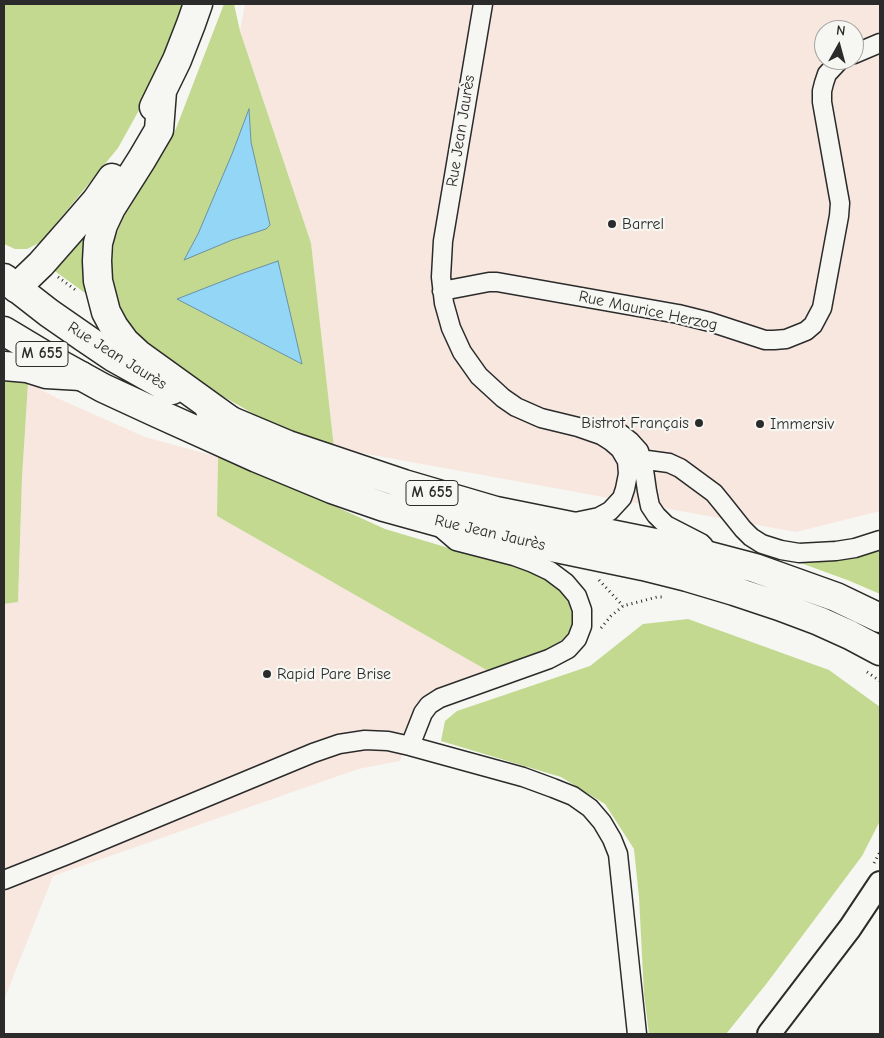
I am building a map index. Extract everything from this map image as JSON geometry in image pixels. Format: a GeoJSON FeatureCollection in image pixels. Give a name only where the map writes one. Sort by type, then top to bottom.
{"type":"FeatureCollection","features":[{"type":"Feature","properties":{"kind":"main road"},"geometry":{"type":"LineString","coordinates":[[7,289],[41,264],[96,201],[121,166],[142,130],[177,60],[198,4]]}},
{"type":"Feature","properties":{"kind":"main road"},"geometry":{"type":"LineString","coordinates":[[162,91],[159,130],[111,208],[103,225],[98,243],[98,281],[106,312],[114,328],[126,342],[138,354],[231,421]]}},
{"type":"Feature","properties":{"kind":"main road","name":"Rue Jean Jaurès"},"geometry":{"type":"LineString","coordinates":[[7,289],[50,313],[113,357],[166,387],[231,421],[288,445],[404,484],[496,511],[657,543],[755,568],[836,597],[880,618]]}},
{"type":"Feature","properties":{"kind":"main road","name":"Rue Jean Jaurès"},"geometry":{"type":"LineString","coordinates":[[4,331],[81,376],[155,412],[332,490],[460,528],[643,566],[779,606],[850,635],[871,660]]}},
{"type":"Feature","properties":{"kind":"main road"},"geometry":{"type":"LineString","coordinates":[[4,366],[27,368],[46,374],[81,376]]}},
{"type":"Feature","properties":{"kind":"street","name":"Rue Jean Jaurès"},"geometry":{"type":"LineString","coordinates":[[483,4],[443,241],[442,291],[447,316],[462,352],[479,376],[503,398],[527,413],[601,435],[633,458]]}},
{"type":"Feature","properties":{"kind":"street"},"geometry":{"type":"LineString","coordinates":[[864,50],[880,43]]}},
{"type":"Feature","properties":{"kind":"street","name":"Rue Maurice Herzog"},"geometry":{"type":"LineString","coordinates":[[442,291],[497,282],[678,314],[766,340],[786,339],[806,331],[813,325],[822,308],[839,216],[840,203],[822,96],[824,82],[831,70]]}},
{"type":"Feature","properties":{"kind":"street"},"geometry":{"type":"LineString","coordinates":[[633,458],[650,506],[656,515],[666,525],[701,543],[715,557]]}},
{"type":"Feature","properties":{"kind":"street"},"geometry":{"type":"LineString","coordinates":[[555,523],[582,521],[599,517],[614,506],[622,498],[625,489],[628,474],[626,461],[633,458],[668,463],[680,468],[714,493],[743,529],[762,544],[799,553],[855,548],[880,540]]}},
{"type":"Feature","properties":{"kind":"street"},"geometry":{"type":"LineString","coordinates":[[410,746],[423,713],[440,698],[549,659],[568,650],[578,639],[582,626],[582,610],[577,596],[566,583],[550,570],[514,556],[456,541],[432,520]]}},
{"type":"Feature","properties":{"kind":"street"},"geometry":{"type":"LineString","coordinates":[[4,880],[312,753],[339,744],[366,740],[388,741],[410,746],[523,777],[553,788],[573,796],[590,808],[602,822],[618,854],[637,1034]]}},
{"type":"Feature","properties":{"kind":"street"},"geometry":{"type":"LineString","coordinates":[[769,1034],[850,928],[880,883]]}},
{"type":"Feature","properties":{"kind":"street"},"geometry":{"type":"LineString","coordinates":[[850,928],[880,894]]}},
{"type":"Feature","properties":{"kind":"path"},"geometry":{"type":"LineString","coordinates":[[41,264],[90,301],[102,299]]}},
{"type":"Feature","properties":{"kind":"path"},"geometry":{"type":"LineString","coordinates":[[623,606],[657,597],[671,597]]}},
{"type":"Feature","properties":{"kind":"path"},"geometry":{"type":"LineString","coordinates":[[871,660],[880,681]]}},
{"type":"Feature","properties":{"kind":"shaded area"},"geometry":{"type":"Polygon","coordinates":[[[245,4],[880,4],[880,511],[796,532],[334,448],[311,243],[240,31],[245,4]]]}},
{"type":"Feature","properties":{"kind":"shaded area"},"geometry":{"type":"Polygon","coordinates":[[[28,383],[145,437],[218,457],[217,516],[490,672],[427,693],[400,761],[358,769],[53,876],[4,1000],[4,604],[18,602],[22,478],[28,383]]]}},
{"type":"Feature","properties":{"kind":"green space"},"geometry":{"type":"Polygon","coordinates":[[[4,4],[186,4],[143,103],[118,148],[41,242],[27,249],[15,249],[4,244],[4,4]]]}},
{"type":"Feature","properties":{"kind":"green space"},"geometry":{"type":"Polygon","coordinates":[[[224,4],[234,4],[240,31],[311,243],[334,448],[266,421],[212,390],[155,352],[129,325],[115,294],[111,277],[114,240],[123,218],[175,131],[224,4]]]}},
{"type":"Feature","properties":{"kind":"green space"},"geometry":{"type":"Polygon","coordinates":[[[93,220],[92,298],[52,269],[93,220]]]}},
{"type":"Feature","properties":{"kind":"green space"},"geometry":{"type":"Polygon","coordinates":[[[4,379],[28,383],[22,478],[18,602],[4,604],[4,379]]]}},
{"type":"Feature","properties":{"kind":"green space"},"geometry":{"type":"Polygon","coordinates":[[[218,457],[297,489],[385,529],[541,574],[558,586],[572,607],[574,627],[559,643],[543,653],[490,672],[217,516],[218,457]]]}},
{"type":"Feature","properties":{"kind":"green space"},"geometry":{"type":"Polygon","coordinates":[[[880,549],[880,594],[798,562],[796,558],[845,559],[880,549]]]}},
{"type":"Feature","properties":{"kind":"green space"},"geometry":{"type":"Polygon","coordinates":[[[688,619],[829,670],[880,707],[880,821],[862,856],[767,983],[726,1034],[649,1034],[644,994],[639,897],[634,849],[605,804],[561,777],[441,741],[445,721],[457,711],[590,666],[643,624],[688,619]]]}},
{"type":"Feature","properties":{"kind":"water"},"geometry":{"type":"Polygon","coordinates":[[[249,109],[251,142],[270,225],[266,229],[232,240],[184,260],[198,234],[249,109]]]}},
{"type":"Feature","properties":{"kind":"water"},"geometry":{"type":"Polygon","coordinates":[[[278,261],[302,364],[177,299],[241,274],[278,261]]]}},
{"type":"Feature","properties":{"kind":"place","name":"Barrel"},"geometry":{"type":"Point","coordinates":[612,224]}},
{"type":"Feature","properties":{"kind":"place","name":"Bistrot Français"},"geometry":{"type":"Point","coordinates":[699,423]}},
{"type":"Feature","properties":{"kind":"place","name":"Immersiv"},"geometry":{"type":"Point","coordinates":[760,424]}},
{"type":"Feature","properties":{"kind":"place","name":"Rapid Pare Brise"},"geometry":{"type":"Point","coordinates":[267,674]}}]}
